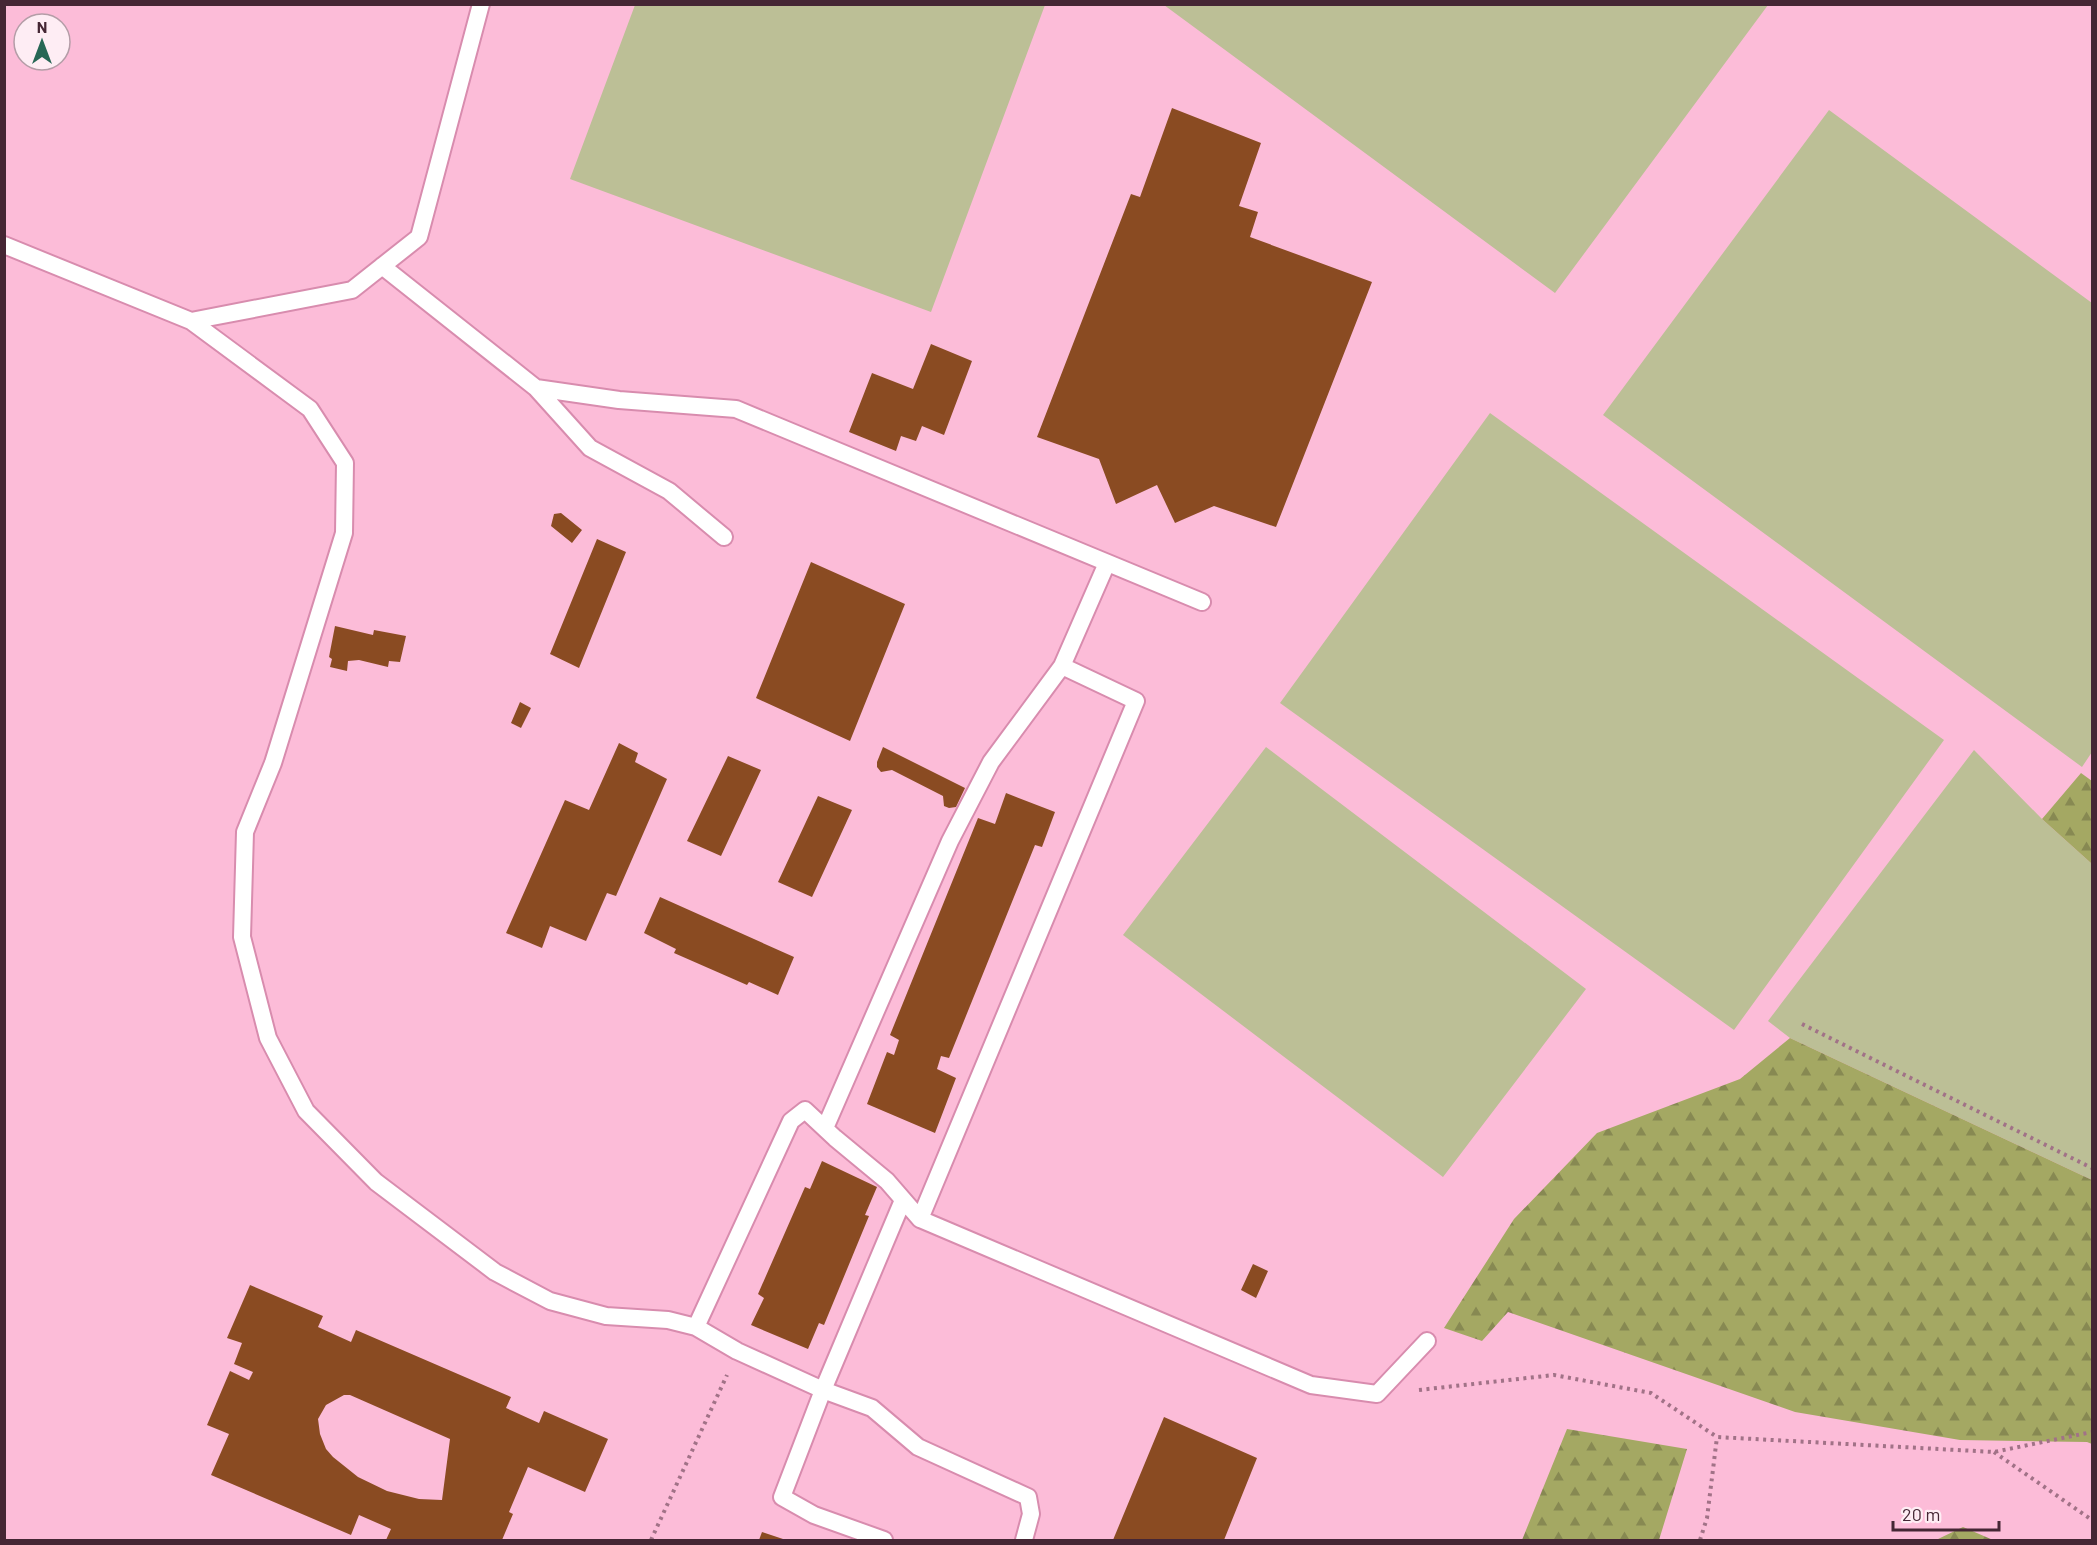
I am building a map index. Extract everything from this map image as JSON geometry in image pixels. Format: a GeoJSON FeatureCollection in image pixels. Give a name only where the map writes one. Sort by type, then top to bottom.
{"type":"FeatureCollection","features":[{"type":"Feature","properties":{"kind":"lane"},"geometry":{"type":"LineString","coordinates":[[191,321],[352,290],[419,237],[481,4]]}},
{"type":"Feature","properties":{"kind":"lane"},"geometry":{"type":"LineString","coordinates":[[4,245],[191,321],[310,409],[345,463],[344,533],[273,763],[245,832],[242,938],[268,1038],[306,1111],[376,1182],[495,1272],[550,1301],[606,1316],[668,1320],[696,1327],[737,1351],[823,1390],[873,1408],[918,1447],[1028,1497],[1031,1514],[1023,1540]]}},
{"type":"Feature","properties":{"kind":"lane"},"geometry":{"type":"LineString","coordinates":[[382,266],[536,388],[590,448],[669,491],[724,537]]}},
{"type":"Feature","properties":{"kind":"lane"},"geometry":{"type":"LineString","coordinates":[[536,388],[619,400],[736,409],[1202,602]]}},
{"type":"Feature","properties":{"kind":"lane"},"geometry":{"type":"LineString","coordinates":[[825,1128],[950,841],[991,762],[1062,666],[1107,563]]}},
{"type":"Feature","properties":{"kind":"lane"},"geometry":{"type":"LineString","coordinates":[[920,1219],[1136,700],[1062,666]]}},
{"type":"Feature","properties":{"kind":"lane"},"geometry":{"type":"LineString","coordinates":[[696,1327],[791,1121],[806,1110],[888,1181],[920,1219],[1311,1385],[1377,1394],[1427,1341]]}},
{"type":"Feature","properties":{"kind":"lane"},"geometry":{"type":"LineString","coordinates":[[884,1540],[814,1515],[782,1497],[823,1390],[903,1200]]}},
{"type":"Feature","properties":{"kind":"path"},"geometry":{"type":"LineString","coordinates":[[1802,1024],[2092,1168]]}},
{"type":"Feature","properties":{"kind":"path"},"geometry":{"type":"LineString","coordinates":[[651,1540],[737,1351]]}},
{"type":"Feature","properties":{"kind":"path"},"geometry":{"type":"LineString","coordinates":[[1377,1394],[1554,1375],[1651,1392],[1717,1437],[1994,1452],[2092,1432]]}},
{"type":"Feature","properties":{"kind":"path"},"geometry":{"type":"LineString","coordinates":[[1700,1540],[1707,1518],[1717,1437]]}},
{"type":"Feature","properties":{"kind":"path"},"geometry":{"type":"LineString","coordinates":[[1994,1452],[2092,1518]]}},
{"type":"Feature","properties":{"kind":"green space"},"geometry":{"type":"Polygon","coordinates":[[[635,5],[1045,5],[931,312],[570,179],[635,5]]]}},
{"type":"Feature","properties":{"kind":"green space"},"geometry":{"type":"Polygon","coordinates":[[[1164,5],[1768,5],[1555,293],[1164,5]]]}},
{"type":"Feature","properties":{"kind":"green space"},"geometry":{"type":"Polygon","coordinates":[[[1829,110],[2092,303],[2092,752],[2082,767],[1603,415],[1829,110]]]}},
{"type":"Feature","properties":{"kind":"green space"},"geometry":{"type":"Polygon","coordinates":[[[1490,413],[1944,740],[1734,1030],[1280,703],[1490,413]]]}},
{"type":"Feature","properties":{"kind":"green space"},"geometry":{"type":"Polygon","coordinates":[[[1266,747],[1586,989],[1443,1177],[1123,935],[1266,747]]]}},
{"type":"Feature","properties":{"kind":"green space"},"geometry":{"type":"Polygon","coordinates":[[[1974,750],[2042,819],[2092,864],[2092,1180],[1790,1038],[1768,1021],[1974,750]]]}},
{"type":"Feature","properties":{"kind":"green space"},"geometry":{"type":"Polygon","coordinates":[[[2081,773],[2092,781],[2092,864],[2042,819],[2081,773]]]}},
{"type":"Feature","properties":{"kind":"green space"},"geometry":{"type":"Polygon","coordinates":[[[1790,1038],[2092,1180],[2092,1444],[2087,1442],[1960,1440],[1795,1412],[1508,1312],[1482,1341],[1444,1328],[1514,1219],[1597,1133],[1740,1079],[1790,1038]]]}},
{"type":"Feature","properties":{"kind":"green space"},"geometry":{"type":"Polygon","coordinates":[[[1567,1429],[1687,1449],[1659,1540],[1522,1540],[1567,1429]]]}},
{"type":"Feature","properties":{"kind":"green space"},"geometry":{"type":"Polygon","coordinates":[[[1963,1527],[1993,1540],[1936,1540],[1963,1527]]]}},
{"type":"Feature","properties":{"kind":"building"},"geometry":{"type":"Polygon","coordinates":[[[1172,108],[1261,143],[1239,206],[1258,212],[1250,237],[1372,282],[1276,527],[1214,506],[1175,523],[1157,485],[1116,504],[1099,459],[1037,437],[1131,194],[1140,197],[1172,108]]]}},
{"type":"Feature","properties":{"kind":"building"},"geometry":{"type":"Polygon","coordinates":[[[931,344],[972,361],[944,435],[922,426],[916,441],[901,436],[896,451],[849,432],[872,373],[913,389],[931,344]]]}},
{"type":"Feature","properties":{"kind":"building"},"geometry":{"type":"Polygon","coordinates":[[[561,513],[582,530],[572,543],[551,526],[554,514],[561,513]]]}},
{"type":"Feature","properties":{"kind":"building"},"geometry":{"type":"Polygon","coordinates":[[[597,539],[626,552],[579,668],[550,654],[597,539]]]}},
{"type":"Feature","properties":{"kind":"building"},"geometry":{"type":"Polygon","coordinates":[[[811,562],[905,604],[850,741],[756,698],[811,562]]]}},
{"type":"Feature","properties":{"kind":"building"},"geometry":{"type":"Polygon","coordinates":[[[335,626],[373,635],[374,630],[406,636],[400,662],[389,661],[388,667],[359,660],[348,661],[347,671],[330,667],[332,659],[329,657],[335,626]]]}},
{"type":"Feature","properties":{"kind":"building"},"geometry":{"type":"Polygon","coordinates":[[[520,702],[531,708],[521,728],[511,723],[520,702]]]}},
{"type":"Feature","properties":{"kind":"building"},"geometry":{"type":"Polygon","coordinates":[[[619,743],[638,753],[635,762],[667,779],[616,896],[607,893],[586,941],[550,926],[542,948],[506,933],[565,800],[589,810],[619,743]]]}},
{"type":"Feature","properties":{"kind":"building"},"geometry":{"type":"Polygon","coordinates":[[[883,747],[965,788],[956,807],[944,806],[943,796],[892,770],[881,772],[877,767],[877,762],[883,747]]]}},
{"type":"Feature","properties":{"kind":"building"},"geometry":{"type":"Polygon","coordinates":[[[728,756],[761,770],[721,856],[687,841],[728,756]]]}},
{"type":"Feature","properties":{"kind":"building"},"geometry":{"type":"Polygon","coordinates":[[[1006,793],[1055,812],[1042,847],[1035,845],[949,1058],[941,1056],[937,1069],[956,1078],[935,1133],[867,1104],[887,1052],[894,1055],[899,1040],[890,1035],[978,818],[995,824],[1006,793]]]}},
{"type":"Feature","properties":{"kind":"building"},"geometry":{"type":"Polygon","coordinates":[[[818,796],[852,810],[812,897],[778,882],[818,796]]]}},
{"type":"Feature","properties":{"kind":"building"},"geometry":{"type":"Polygon","coordinates":[[[660,897],[794,957],[778,995],[749,982],[747,985],[674,953],[676,949],[644,933],[660,897]]]}},
{"type":"Feature","properties":{"kind":"building"},"geometry":{"type":"Polygon","coordinates":[[[822,1161],[877,1187],[865,1215],[869,1216],[824,1325],[819,1323],[808,1349],[751,1325],[764,1298],[758,1294],[805,1187],[810,1189],[822,1161]]]}},
{"type":"Feature","properties":{"kind":"building"},"geometry":{"type":"Polygon","coordinates":[[[1253,1264],[1268,1271],[1256,1298],[1241,1290],[1253,1264]]]}},
{"type":"Feature","properties":{"kind":"building"},"geometry":{"type":"Polygon","coordinates":[[[250,1285],[323,1316],[318,1327],[351,1342],[356,1330],[511,1397],[506,1408],[539,1423],[544,1411],[608,1439],[585,1492],[528,1467],[509,1512],[513,1514],[502,1540],[386,1540],[391,1529],[359,1515],[351,1535],[211,1475],[229,1434],[207,1425],[230,1371],[249,1380],[253,1372],[234,1364],[242,1343],[227,1338],[250,1285]],[[344,1395],[326,1405],[318,1419],[320,1434],[326,1449],[333,1457],[358,1477],[387,1491],[419,1499],[442,1500],[450,1439],[350,1395],[344,1395]]]}},
{"type":"Feature","properties":{"kind":"building"},"geometry":{"type":"Polygon","coordinates":[[[1164,1417],[1257,1458],[1224,1540],[1113,1540],[1164,1417]]]}},
{"type":"Feature","properties":{"kind":"building"},"geometry":{"type":"Polygon","coordinates":[[[762,1532],[786,1540],[759,1540],[762,1532]]]}}]}
